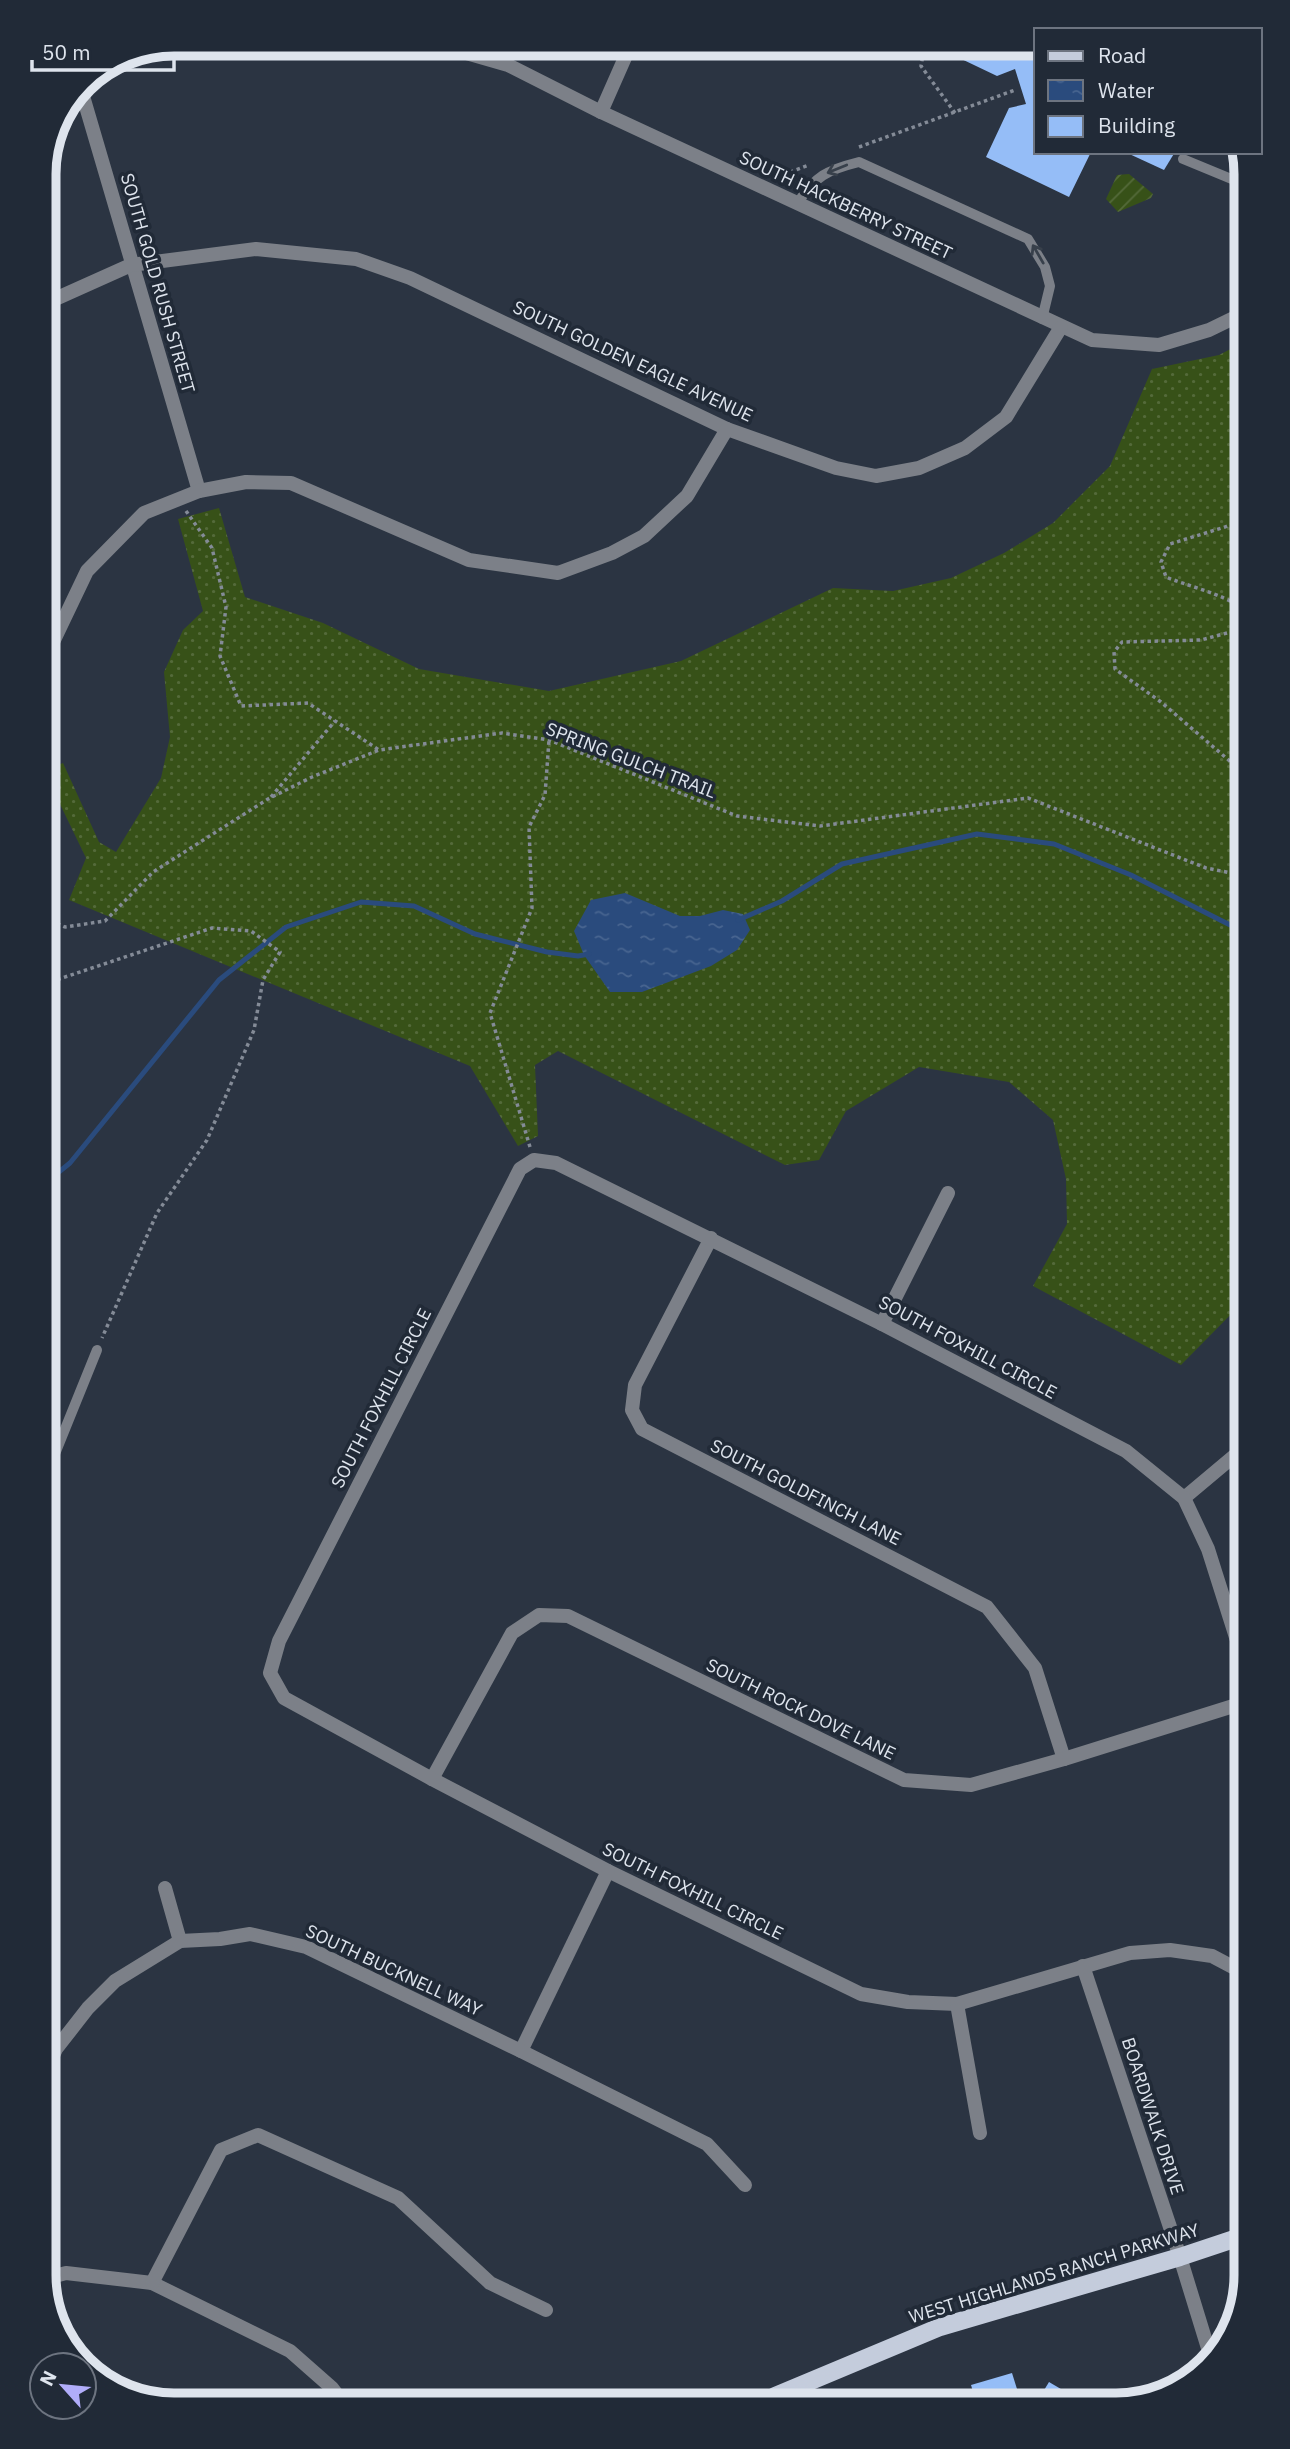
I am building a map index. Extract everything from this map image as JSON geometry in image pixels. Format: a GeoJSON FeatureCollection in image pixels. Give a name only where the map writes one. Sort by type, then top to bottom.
{"type":"FeatureCollection","features":[{"type":"Feature","properties":{"kind":"main road","name":"WEST HIGHLANDS RANCH PARKWAY"},"geometry":{"type":"LineString","coordinates":[[782,2393],[940,2327],[1234,2239]]}},
{"type":"Feature","properties":{"kind":"street","name":"SOUTH HACKBERRY STREET"},"geometry":{"type":"LineString","coordinates":[[477,56],[508,65],[601,112],[1092,341],[1159,345],[1209,330],[1234,318]]}},
{"type":"Feature","properties":{"kind":"street"},"geometry":{"type":"LineString","coordinates":[[601,112],[626,56]]}},
{"type":"Feature","properties":{"kind":"street","name":"SOUTH GOLD RUSH STREET"},"geometry":{"type":"LineString","coordinates":[[84,99],[199,491]]}},
{"type":"Feature","properties":{"kind":"street","name":"SOUTH GOLDEN EAGLE AVENUE"},"geometry":{"type":"LineString","coordinates":[[56,299],[131,265],[256,248],[356,259],[410,278],[727,429],[836,468],[876,477],[919,468],[965,447],[1006,417],[1061,327]]}},
{"type":"Feature","properties":{"kind":"street"},"geometry":{"type":"LineString","coordinates":[[56,636],[87,571],[144,513],[199,491],[246,482],[291,483],[470,560],[558,573],[612,553],[644,536],[687,496],[727,429]]}},
{"type":"Feature","properties":{"kind":"street","name":"SOUTH FOXHILL CIRCLE"},"geometry":{"type":"LineString","coordinates":[[1234,1631],[1208,1549],[1184,1498],[1125,1451],[710,1238],[556,1163],[534,1160],[520,1170],[279,1641],[270,1672],[284,1698],[432,1779],[608,1871],[861,1994],[908,2002],[957,2004],[1130,1953],[1170,1950],[1212,1956],[1234,1968]]}},
{"type":"Feature","properties":{"kind":"street"},"geometry":{"type":"LineString","coordinates":[[881,1324],[948,1193]]}},
{"type":"Feature","properties":{"kind":"street","name":"SOUTH GOLDFINCH LANE"},"geometry":{"type":"LineString","coordinates":[[710,1238],[635,1385],[632,1410],[642,1429],[987,1608],[1035,1668],[1064,1759]]}},
{"type":"Feature","properties":{"kind":"street"},"geometry":{"type":"LineString","coordinates":[[1184,1498],[1234,1456]]}},
{"type":"Feature","properties":{"kind":"street","name":"SOUTH ROCK DOVE LANE"},"geometry":{"type":"LineString","coordinates":[[432,1779],[512,1633],[539,1615],[568,1616],[904,1780],[971,1785],[1234,1706]]}},
{"type":"Feature","properties":{"kind":"street"},"geometry":{"type":"LineString","coordinates":[[521,2050],[608,1871]]}},
{"type":"Feature","properties":{"kind":"street"},"geometry":{"type":"LineString","coordinates":[[165,1888],[180,1941]]}},
{"type":"Feature","properties":{"kind":"street","name":"SOUTH BUCKNELL WAY"},"geometry":{"type":"LineString","coordinates":[[56,2049],[88,2008],[115,1981],[180,1941],[250,1934],[306,1947],[521,2050],[707,2144],[745,2185]]}},
{"type":"Feature","properties":{"kind":"street","name":"BOARDWALK DRIVE"},"geometry":{"type":"LineString","coordinates":[[1083,1966],[1208,2349]]}},
{"type":"Feature","properties":{"kind":"street"},"geometry":{"type":"LineString","coordinates":[[957,2004],[980,2133]]}},
{"type":"Feature","properties":{"kind":"street"},"geometry":{"type":"LineString","coordinates":[[152,2283],[221,2151],[258,2135],[398,2198],[489,2283],[546,2310]]}},
{"type":"Feature","properties":{"kind":"street"},"geometry":{"type":"LineString","coordinates":[[56,2275],[66,2273],[152,2283],[290,2351],[336,2393]]}},
{"type":"Feature","properties":{"kind":"lane"},"geometry":{"type":"LineString","coordinates":[[1183,159],[1234,180]]}},
{"type":"Feature","properties":{"kind":"lane"},"geometry":{"type":"LineString","coordinates":[[797,204],[810,184],[832,170],[859,162],[1028,239],[1045,267],[1050,286],[1042,318]]}},
{"type":"Feature","properties":{"kind":"lane"},"geometry":{"type":"LineString","coordinates":[[56,1451],[97,1350]]}},
{"type":"Feature","properties":{"kind":"path"},"geometry":{"type":"LineString","coordinates":[[923,56],[921,66],[955,113]]}},
{"type":"Feature","properties":{"kind":"path"},"geometry":{"type":"LineString","coordinates":[[855,149],[1015,90]]}},
{"type":"Feature","properties":{"kind":"path"},"geometry":{"type":"LineString","coordinates":[[756,185],[818,162]]}},
{"type":"Feature","properties":{"kind":"path"},"geometry":{"type":"LineString","coordinates":[[178,499],[212,548],[226,607],[220,656],[241,706],[308,703],[379,750]]}},
{"type":"Feature","properties":{"kind":"path"},"geometry":{"type":"LineString","coordinates":[[1234,522],[1170,544],[1161,562],[1166,576],[1234,604]]}},
{"type":"Feature","properties":{"kind":"path"},"geometry":{"type":"LineString","coordinates":[[1234,631],[1201,640],[1122,642],[1114,652],[1115,669],[1161,702],[1234,765]]}},
{"type":"Feature","properties":{"kind":"path"},"geometry":{"type":"LineString","coordinates":[[268,799],[335,721]]}},
{"type":"Feature","properties":{"kind":"path","name":"SPRING GULCH TRAIL"},"geometry":{"type":"LineString","coordinates":[[56,923],[65,927],[105,921],[153,872],[268,799],[312,777],[379,750],[502,733],[549,740],[737,816],[820,826],[1028,798],[1206,868],[1234,874]]}},
{"type":"Feature","properties":{"kind":"path"},"geometry":{"type":"LineString","coordinates":[[534,1160],[490,1013],[532,908],[528,827],[545,795],[549,740]]}},
{"type":"Feature","properties":{"kind":"path"},"geometry":{"type":"LineString","coordinates":[[56,980],[212,928],[251,931],[280,952],[264,980],[254,1030],[207,1140],[157,1213],[97,1350]]}},
{"type":"Feature","properties":{"kind":"green space"},"geometry":{"type":"Polygon","coordinates":[[[1129,174],[1153,194],[1151,198],[1118,212],[1106,199],[1117,175],[1129,174]]]}},
{"type":"Feature","properties":{"kind":"green space"},"geometry":{"type":"Polygon","coordinates":[[[1234,347],[1234,1311],[1181,1365],[1033,1286],[1067,1224],[1066,1179],[1053,1120],[1009,1082],[919,1067],[846,1111],[819,1160],[785,1165],[558,1051],[535,1065],[538,1136],[518,1146],[470,1066],[69,900],[86,858],[56,796],[56,766],[63,763],[99,842],[116,852],[161,778],[170,737],[164,672],[183,630],[203,611],[178,519],[219,508],[245,597],[323,623],[419,669],[549,691],[681,661],[833,588],[893,591],[951,578],[1004,553],[1053,523],[1110,466],[1152,369],[1219,355],[1234,347]]]}},
{"type":"Feature","properties":{"kind":"water"},"geometry":{"type":"Polygon","coordinates":[[[625,893],[680,916],[700,916],[723,910],[743,914],[750,930],[737,950],[711,966],[642,992],[610,992],[584,955],[574,931],[591,900],[625,893]]]}},
{"type":"Feature","properties":{"kind":"building"},"geometry":{"type":"Polygon","coordinates":[[[955,56],[1034,56],[1034,154],[1090,154],[1069,197],[986,157],[1009,108],[1026,104],[1015,69],[997,76],[955,56]]]}},
{"type":"Feature","properties":{"kind":"building"},"geometry":{"type":"Polygon","coordinates":[[[1129,154],[1174,154],[1164,170],[1129,154]]]}},
{"type":"Feature","properties":{"kind":"building"},"geometry":{"type":"Polygon","coordinates":[[[1012,2373],[1018,2393],[973,2393],[971,2385],[1012,2373]]]}},
{"type":"Feature","properties":{"kind":"building"},"geometry":{"type":"Polygon","coordinates":[[[1049,2382],[1068,2393],[1042,2393],[1049,2382]]]}},
{"type":"Feature","properties":{"kind":"waterway"},"geometry":{"type":"LineString","coordinates":[[738,920],[782,901],[842,864],[977,834],[1054,844],[1131,875],[1234,927]]}},
{"type":"Feature","properties":{"kind":"waterway"},"geometry":{"type":"LineString","coordinates":[[56,1174],[70,1163],[219,980],[286,927],[361,902],[414,906],[475,934],[547,952],[578,956],[589,954]]}}]}
